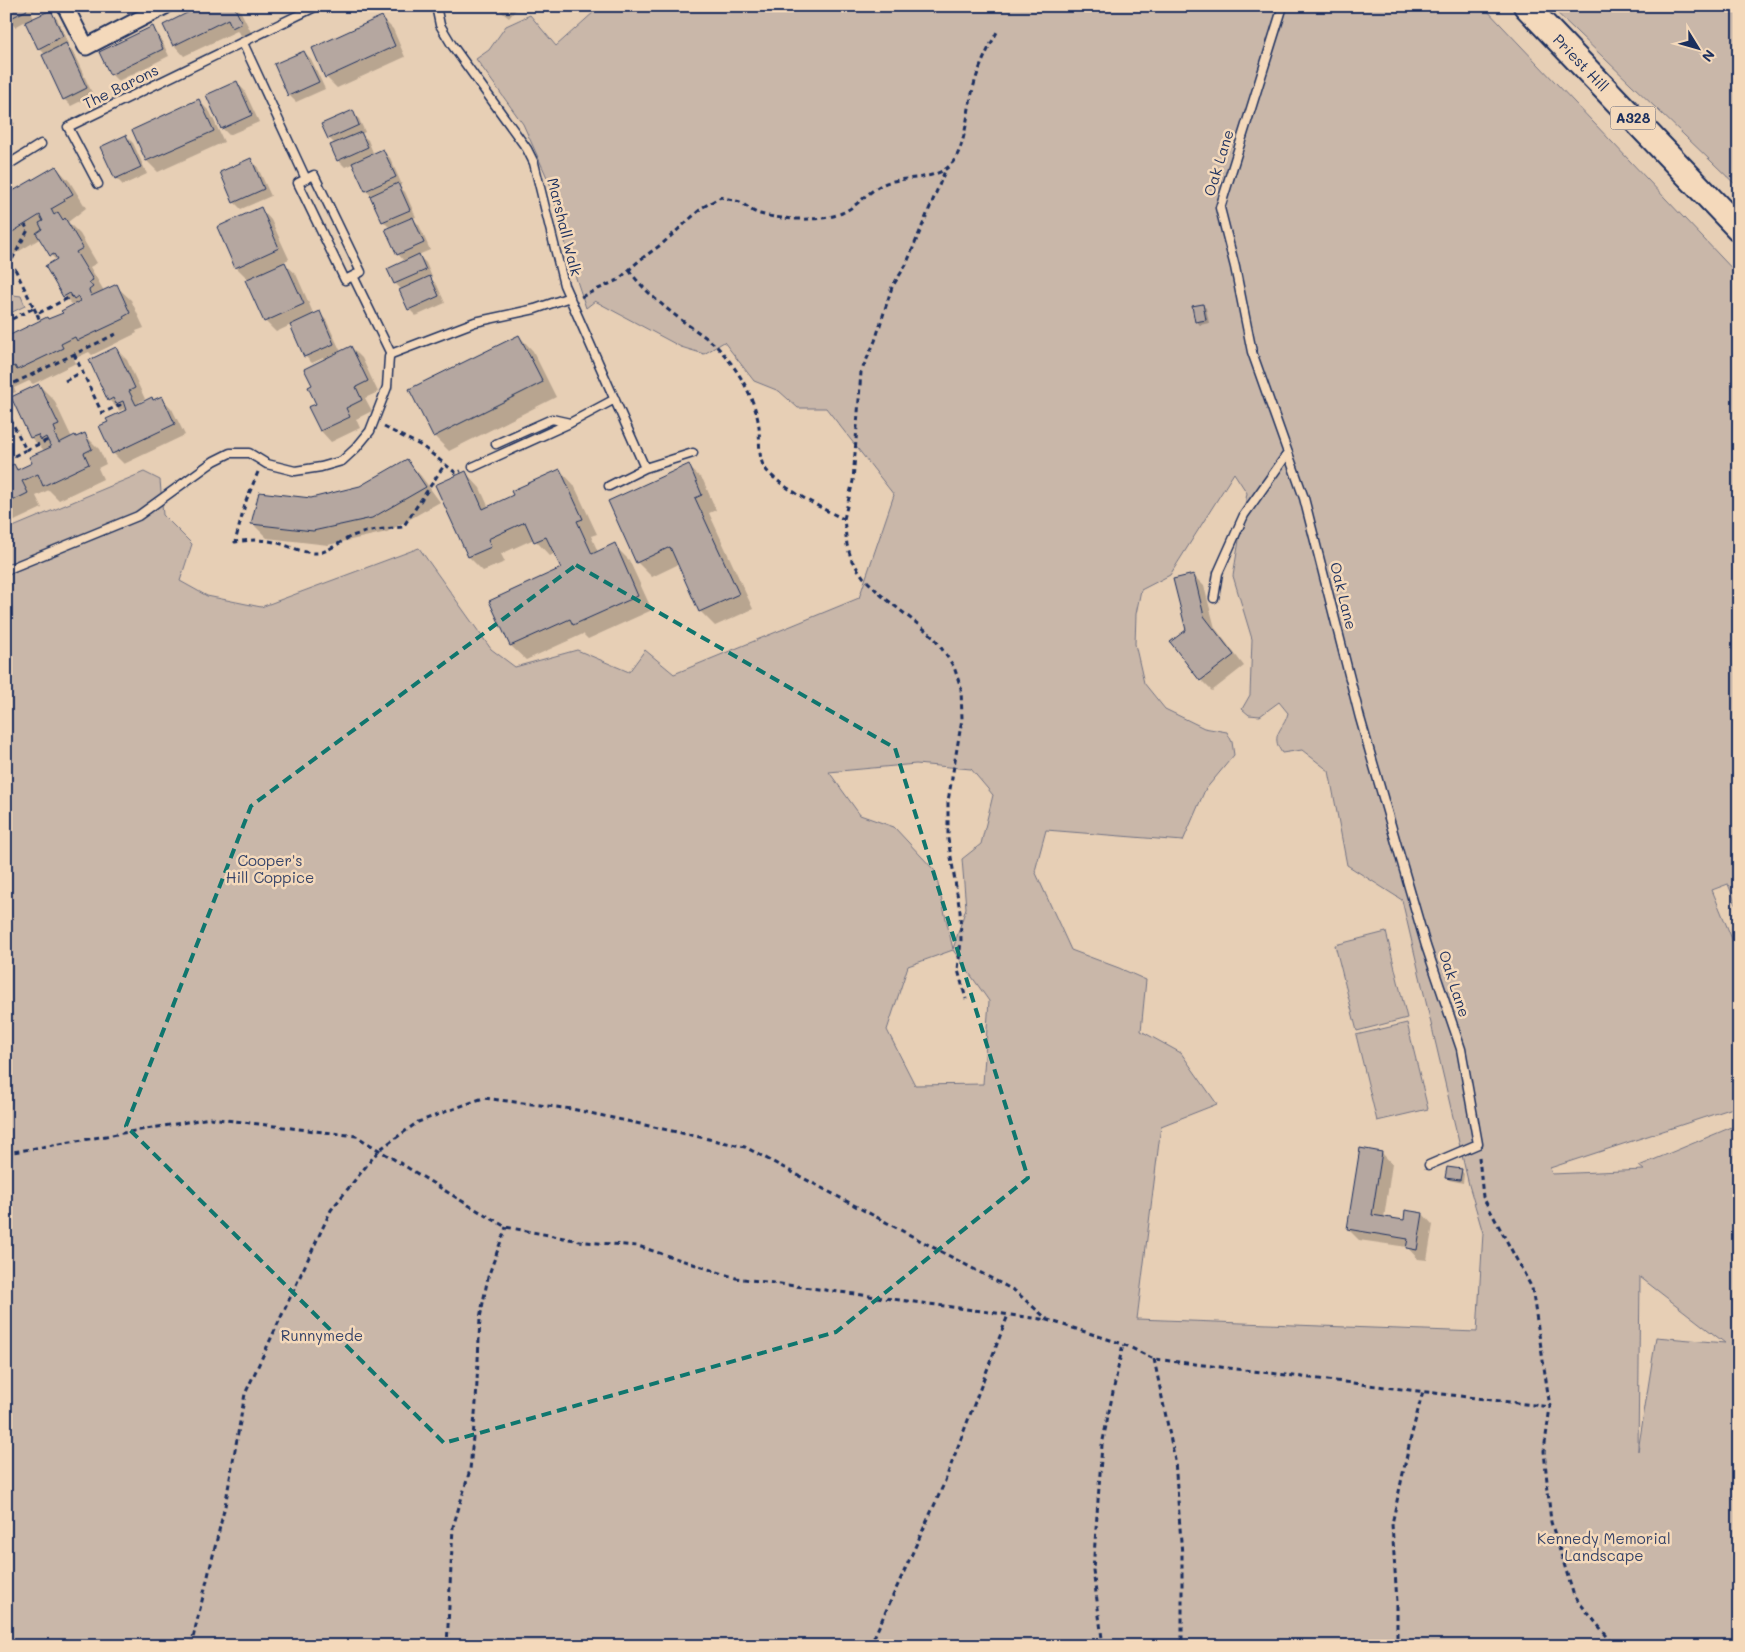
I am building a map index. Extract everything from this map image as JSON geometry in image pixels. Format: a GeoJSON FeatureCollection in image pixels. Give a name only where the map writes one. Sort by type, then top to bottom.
{"type":"FeatureCollection","features":[{"type":"Feature","properties":{"kind":"main road","name":"Priest Hill"},"geometry":{"type":"LineString","coordinates":[[1526,6],[1739,229]]}},
{"type":"Feature","properties":{"kind":"street"},"geometry":{"type":"LineString","coordinates":[[65,6],[86,47],[165,6]]}},
{"type":"Feature","properties":{"kind":"lane","name":"The Barons"},"geometry":{"type":"LineString","coordinates":[[98,184],[68,127],[317,6]]}},
{"type":"Feature","properties":{"kind":"lane","name":"Marshall Walk"},"geometry":{"type":"LineString","coordinates":[[436,6],[440,25],[452,45],[527,149],[534,163],[564,285],[645,468]]}},
{"type":"Feature","properties":{"kind":"lane","name":"Oak Lane"},"geometry":{"type":"LineString","coordinates":[[1283,6],[1220,208],[1235,267],[1252,352],[1304,498],[1366,737],[1426,946],[1461,1049],[1478,1144]]}},
{"type":"Feature","properties":{"kind":"lane"},"geometry":{"type":"LineString","coordinates":[[243,43],[306,179]]}},
{"type":"Feature","properties":{"kind":"lane"},"geometry":{"type":"LineString","coordinates":[[6,166],[42,144]]}},
{"type":"Feature","properties":{"kind":"lane"},"geometry":{"type":"LineString","coordinates":[[314,175],[361,272],[345,280],[298,183],[306,179],[314,175]]}},
{"type":"Feature","properties":{"kind":"lane"},"geometry":{"type":"LineString","coordinates":[[353,276],[391,354]]}},
{"type":"Feature","properties":{"kind":"lane"},"geometry":{"type":"LineString","coordinates":[[6,570],[138,516],[214,461],[230,453],[250,453],[267,464],[295,471],[321,468],[342,461],[370,431],[387,387],[389,357],[391,354],[475,322],[571,299]]}},
{"type":"Feature","properties":{"kind":"lane"},"geometry":{"type":"LineString","coordinates":[[473,467],[570,423],[614,399]]}},
{"type":"Feature","properties":{"kind":"lane"},"geometry":{"type":"LineString","coordinates":[[496,444],[552,418],[570,423]]}},
{"type":"Feature","properties":{"kind":"lane"},"geometry":{"type":"LineString","coordinates":[[609,486],[645,468],[693,453]]}},
{"type":"Feature","properties":{"kind":"lane"},"geometry":{"type":"LineString","coordinates":[[1214,598],[1218,573],[1244,515],[1288,453]]}},
{"type":"Feature","properties":{"kind":"lane"},"geometry":{"type":"LineString","coordinates":[[1429,1165],[1478,1144]]}},
{"type":"Feature","properties":{"kind":"path"},"geometry":{"type":"LineString","coordinates":[[966,999],[958,970],[961,940],[960,911],[948,839],[948,801],[962,719],[962,688],[954,667],[934,638],[881,595],[864,578],[852,561],[847,545],[844,519],[853,481],[861,372],[875,341],[892,287],[906,265],[946,170],[955,159],[966,126],[971,94],[979,67],[998,30]]}},
{"type":"Feature","properties":{"kind":"path"},"geometry":{"type":"LineString","coordinates":[[571,299],[618,280],[703,207],[722,197],[739,202],[758,213],[784,218],[818,218],[842,213],[880,184],[894,180],[928,176],[946,170]]}},
{"type":"Feature","properties":{"kind":"path"},"geometry":{"type":"LineString","coordinates":[[25,225],[28,230],[7,267],[16,269],[40,321]]}},
{"type":"Feature","properties":{"kind":"path"},"geometry":{"type":"LineString","coordinates":[[6,247],[13,257]]}},
{"type":"Feature","properties":{"kind":"path"},"geometry":{"type":"LineString","coordinates":[[629,270],[639,283],[683,321],[719,348],[744,380],[758,424],[763,466],[791,490],[824,510],[844,519]]}},
{"type":"Feature","properties":{"kind":"path"},"geometry":{"type":"LineString","coordinates":[[37,314],[72,296]]}},
{"type":"Feature","properties":{"kind":"path"},"geometry":{"type":"LineString","coordinates":[[6,322],[34,308]]}},
{"type":"Feature","properties":{"kind":"path"},"geometry":{"type":"LineString","coordinates":[[6,387],[116,334]]}},
{"type":"Feature","properties":{"kind":"path"},"geometry":{"type":"LineString","coordinates":[[74,354],[102,413],[120,405],[119,403]]}},
{"type":"Feature","properties":{"kind":"path"},"geometry":{"type":"LineString","coordinates":[[65,381],[82,372]]}},
{"type":"Feature","properties":{"kind":"path"},"geometry":{"type":"LineString","coordinates":[[6,410],[26,450]]}},
{"type":"Feature","properties":{"kind":"path"},"geometry":{"type":"LineString","coordinates":[[374,422],[422,446],[456,473],[473,467]]}},
{"type":"Feature","properties":{"kind":"path"},"geometry":{"type":"LineString","coordinates":[[6,460],[48,440]]}},
{"type":"Feature","properties":{"kind":"path"},"geometry":{"type":"LineString","coordinates":[[263,461],[246,501],[235,542],[257,540],[276,542],[294,549],[322,553],[352,537],[372,531],[404,527],[444,464]]}},
{"type":"Feature","properties":{"kind":"path"},"geometry":{"type":"LineString","coordinates":[[191,1646],[225,1506],[245,1394],[331,1210],[379,1150],[418,1122],[483,1098],[572,1109],[745,1147],[1015,1291],[1048,1320]]}},
{"type":"Feature","properties":{"kind":"path"},"geometry":{"type":"LineString","coordinates":[[6,1155],[13,1152],[210,1118],[356,1136],[506,1226],[585,1242],[638,1246],[736,1278],[1048,1320],[1123,1344],[1154,1359],[1550,1407]]}},
{"type":"Feature","properties":{"kind":"path"},"geometry":{"type":"LineString","coordinates":[[1478,1144],[1483,1197],[1532,1288],[1550,1407],[1544,1451],[1551,1522],[1574,1596],[1615,1646]]}},
{"type":"Feature","properties":{"kind":"path"},"geometry":{"type":"LineString","coordinates":[[447,1646],[453,1528],[470,1470],[476,1403],[480,1318],[488,1277],[506,1226]]}},
{"type":"Feature","properties":{"kind":"path"},"geometry":{"type":"LineString","coordinates":[[870,1646],[943,1486],[1008,1315]]}},
{"type":"Feature","properties":{"kind":"path"},"geometry":{"type":"LineString","coordinates":[[1103,1646],[1093,1570],[1102,1445],[1123,1344]]}},
{"type":"Feature","properties":{"kind":"path"},"geometry":{"type":"LineString","coordinates":[[1154,1359],[1175,1460],[1182,1555],[1182,1646]]}},
{"type":"Feature","properties":{"kind":"path"},"geometry":{"type":"LineString","coordinates":[[1397,1646],[1397,1602],[1392,1524],[1423,1391]]}},
{"type":"Feature","properties":{"kind":"highlighted area"},"geometry":{"type":"Polygon","coordinates":[[[576,565],[895,748],[1028,1178],[836,1332],[444,1443],[126,1126],[251,806],[576,565]]]}},
{"type":"Feature","properties":{"kind":"green space"},"geometry":{"type":"Polygon","coordinates":[[[593,6],[1483,6],[1739,276],[1739,912],[1728,884],[1712,890],[1739,956],[1739,1106],[1550,1168],[1552,1174],[1644,1170],[1639,1166],[1739,1124],[1739,1646],[6,1646],[6,530],[144,472],[160,480],[163,515],[192,544],[180,581],[207,596],[261,607],[419,548],[491,649],[515,667],[577,650],[629,672],[645,650],[674,674],[859,598],[894,495],[826,408],[798,408],[779,391],[754,381],[724,342],[704,354],[681,347],[595,301],[586,308],[569,257],[550,184],[523,124],[476,59],[489,50],[506,26],[530,15],[556,46],[595,11],[593,6]],[[1234,473],[1170,575],[1141,590],[1136,614],[1135,644],[1144,683],[1165,709],[1204,728],[1227,732],[1232,742],[1234,755],[1205,790],[1183,841],[1046,830],[1035,871],[1071,950],[1146,980],[1141,1031],[1181,1053],[1217,1104],[1161,1126],[1137,1319],[1477,1332],[1483,1233],[1469,1185],[1402,900],[1347,865],[1329,771],[1302,750],[1282,753],[1278,747],[1277,736],[1288,713],[1279,702],[1260,716],[1249,715],[1242,709],[1250,695],[1252,639],[1233,576],[1247,493],[1234,473]],[[916,764],[829,772],[860,815],[894,827],[935,871],[953,949],[966,908],[962,859],[981,844],[993,795],[971,769],[916,764]],[[953,950],[908,966],[887,1030],[915,1085],[983,1084],[989,1001],[953,950]],[[1640,1277],[1638,1451],[1656,1337],[1725,1343],[1640,1277]]]}},
{"type":"Feature","properties":{"kind":"green space"},"geometry":{"type":"Polygon","coordinates":[[[1550,6],[1739,6],[1739,188],[1550,6]]]}},
{"type":"Feature","properties":{"kind":"green space"},"geometry":{"type":"Polygon","coordinates":[[[6,294],[21,296],[25,306],[6,315],[6,294]]]}},
{"type":"Feature","properties":{"kind":"green space"},"geometry":{"type":"Polygon","coordinates":[[[1386,932],[1407,1018],[1357,1031],[1335,945],[1386,932]]]}},
{"type":"Feature","properties":{"kind":"green space"},"geometry":{"type":"Polygon","coordinates":[[[1407,1023],[1428,1109],[1377,1121],[1356,1035],[1407,1023]]]}},
{"type":"Feature","properties":{"kind":"building"},"geometry":{"type":"Polygon","coordinates":[[[6,6],[25,6],[27,10],[7,20],[6,6]]]}},
{"type":"Feature","properties":{"kind":"building"},"geometry":{"type":"Polygon","coordinates":[[[201,6],[234,6],[242,23],[232,28],[228,19],[173,46],[163,25],[201,6]]]}},
{"type":"Feature","properties":{"kind":"building"},"geometry":{"type":"Polygon","coordinates":[[[51,10],[63,36],[38,49],[25,22],[51,10]]]}},
{"type":"Feature","properties":{"kind":"building"},"geometry":{"type":"Polygon","coordinates":[[[382,16],[395,46],[325,78],[312,48],[382,16]]]}},
{"type":"Feature","properties":{"kind":"building"},"geometry":{"type":"Polygon","coordinates":[[[153,26],[163,49],[110,75],[99,52],[153,26]]]}},
{"type":"Feature","properties":{"kind":"building"},"geometry":{"type":"Polygon","coordinates":[[[66,43],[87,88],[63,100],[42,55],[66,43]]]}},
{"type":"Feature","properties":{"kind":"building"},"geometry":{"type":"Polygon","coordinates":[[[304,51],[319,82],[288,96],[274,64],[304,51]]]}},
{"type":"Feature","properties":{"kind":"building"},"geometry":{"type":"Polygon","coordinates":[[[237,81],[252,115],[221,129],[206,95],[237,81]]]}},
{"type":"Feature","properties":{"kind":"building"},"geometry":{"type":"Polygon","coordinates":[[[199,99],[214,131],[146,161],[132,130],[199,99]]]}},
{"type":"Feature","properties":{"kind":"building"},"geometry":{"type":"Polygon","coordinates":[[[353,110],[359,125],[328,139],[321,124],[353,110]]]}},
{"type":"Feature","properties":{"kind":"building"},"geometry":{"type":"Polygon","coordinates":[[[361,132],[368,147],[337,161],[330,145],[361,132]]]}},
{"type":"Feature","properties":{"kind":"building"},"geometry":{"type":"Polygon","coordinates":[[[126,135],[141,167],[115,179],[100,147],[126,135]]]}},
{"type":"Feature","properties":{"kind":"building"},"geometry":{"type":"Polygon","coordinates":[[[383,149],[396,177],[365,191],[352,163],[383,149]]]}},
{"type":"Feature","properties":{"kind":"building"},"geometry":{"type":"Polygon","coordinates":[[[251,158],[264,189],[233,203],[220,172],[251,158]]]}},
{"type":"Feature","properties":{"kind":"building"},"geometry":{"type":"Polygon","coordinates":[[[56,166],[73,194],[51,209],[54,215],[58,212],[63,220],[65,218],[83,248],[76,252],[93,280],[89,282],[93,287],[89,290],[91,296],[117,284],[130,313],[123,317],[124,319],[77,341],[75,337],[61,344],[63,348],[17,370],[15,366],[6,370],[6,337],[47,317],[48,319],[63,313],[61,311],[80,301],[78,296],[74,299],[70,293],[63,297],[45,266],[57,259],[54,254],[50,256],[36,233],[42,229],[39,223],[43,221],[40,215],[6,236],[6,195],[56,166]]]}},
{"type":"Feature","properties":{"kind":"building"},"geometry":{"type":"Polygon","coordinates":[[[398,183],[410,210],[382,222],[370,196],[398,183]]]}},
{"type":"Feature","properties":{"kind":"building"},"geometry":{"type":"Polygon","coordinates":[[[261,207],[279,248],[235,268],[217,227],[261,207]]]}},
{"type":"Feature","properties":{"kind":"building"},"geometry":{"type":"Polygon","coordinates":[[[413,217],[424,243],[397,255],[385,229],[413,217]]]}},
{"type":"Feature","properties":{"kind":"building"},"geometry":{"type":"Polygon","coordinates":[[[419,254],[426,270],[394,284],[387,269],[419,254]]]}},
{"type":"Feature","properties":{"kind":"building"},"geometry":{"type":"Polygon","coordinates":[[[285,262],[304,304],[264,322],[245,280],[285,262]]]}},
{"type":"Feature","properties":{"kind":"building"},"geometry":{"type":"Polygon","coordinates":[[[430,276],[439,296],[408,310],[399,290],[430,276]]]}},
{"type":"Feature","properties":{"kind":"building"},"geometry":{"type":"Polygon","coordinates":[[[1203,304],[1206,320],[1195,322],[1192,306],[1203,304]]]}},
{"type":"Feature","properties":{"kind":"building"},"geometry":{"type":"Polygon","coordinates":[[[320,311],[334,344],[304,357],[290,325],[320,311]]]}},
{"type":"Feature","properties":{"kind":"building"},"geometry":{"type":"Polygon","coordinates":[[[519,335],[543,382],[433,437],[409,389],[519,335]]]}},
{"type":"Feature","properties":{"kind":"building"},"geometry":{"type":"Polygon","coordinates":[[[351,346],[368,381],[356,387],[362,400],[346,408],[350,417],[320,431],[308,407],[316,404],[308,387],[312,385],[304,369],[351,346]]]}},
{"type":"Feature","properties":{"kind":"building"},"geometry":{"type":"Polygon","coordinates":[[[116,347],[135,388],[129,391],[136,405],[152,397],[153,400],[162,396],[175,424],[112,454],[99,426],[108,422],[106,419],[126,410],[123,401],[116,404],[113,398],[108,401],[89,360],[116,347]]]}},
{"type":"Feature","properties":{"kind":"building"},"geometry":{"type":"Polygon","coordinates":[[[39,384],[59,425],[54,427],[56,432],[54,433],[59,443],[75,435],[76,437],[85,433],[92,449],[84,453],[89,464],[43,486],[38,474],[22,481],[28,493],[6,504],[6,468],[14,464],[17,470],[32,463],[29,457],[51,447],[46,437],[41,440],[38,435],[30,438],[11,397],[39,384]]]}},
{"type":"Feature","properties":{"kind":"building"},"geometry":{"type":"Polygon","coordinates":[[[407,459],[426,487],[372,518],[313,531],[251,524],[259,492],[311,498],[360,486],[407,459]]]}},
{"type":"Feature","properties":{"kind":"building"},"geometry":{"type":"Polygon","coordinates":[[[689,464],[702,495],[695,498],[739,594],[699,612],[670,547],[636,563],[608,501],[689,464]]]}},
{"type":"Feature","properties":{"kind":"building"},"geometry":{"type":"Polygon","coordinates":[[[560,469],[583,519],[577,521],[592,554],[615,543],[638,596],[573,625],[570,619],[510,646],[489,601],[561,568],[546,537],[534,542],[525,522],[488,539],[491,547],[468,557],[435,485],[466,471],[483,509],[513,495],[511,491],[560,469]]]}},
{"type":"Feature","properties":{"kind":"building"},"geometry":{"type":"Polygon","coordinates":[[[1194,574],[1204,616],[1234,655],[1200,681],[1170,642],[1186,630],[1173,579],[1194,574]]]}},
{"type":"Feature","properties":{"kind":"building"},"geometry":{"type":"Polygon","coordinates":[[[1360,1148],[1382,1152],[1372,1215],[1404,1220],[1405,1210],[1423,1213],[1417,1250],[1406,1248],[1408,1239],[1347,1229],[1360,1148]]]}},
{"type":"Feature","properties":{"kind":"building"},"geometry":{"type":"Polygon","coordinates":[[[1447,1167],[1462,1169],[1460,1180],[1445,1178],[1447,1167]]]}},
{"type":"Feature","properties":{"kind":"park label","name":"Cooper's Hill Coppice"},"geometry":{"type":"Point","coordinates":[270,870]}},
{"type":"Feature","properties":{"kind":"park label","name":"Runnymede"},"geometry":{"type":"Point","coordinates":[322,1336]}},
{"type":"Feature","properties":{"kind":"park label","name":"Kennedy Memorial Landscape"},"geometry":{"type":"Point","coordinates":[1604,1548]}}]}
